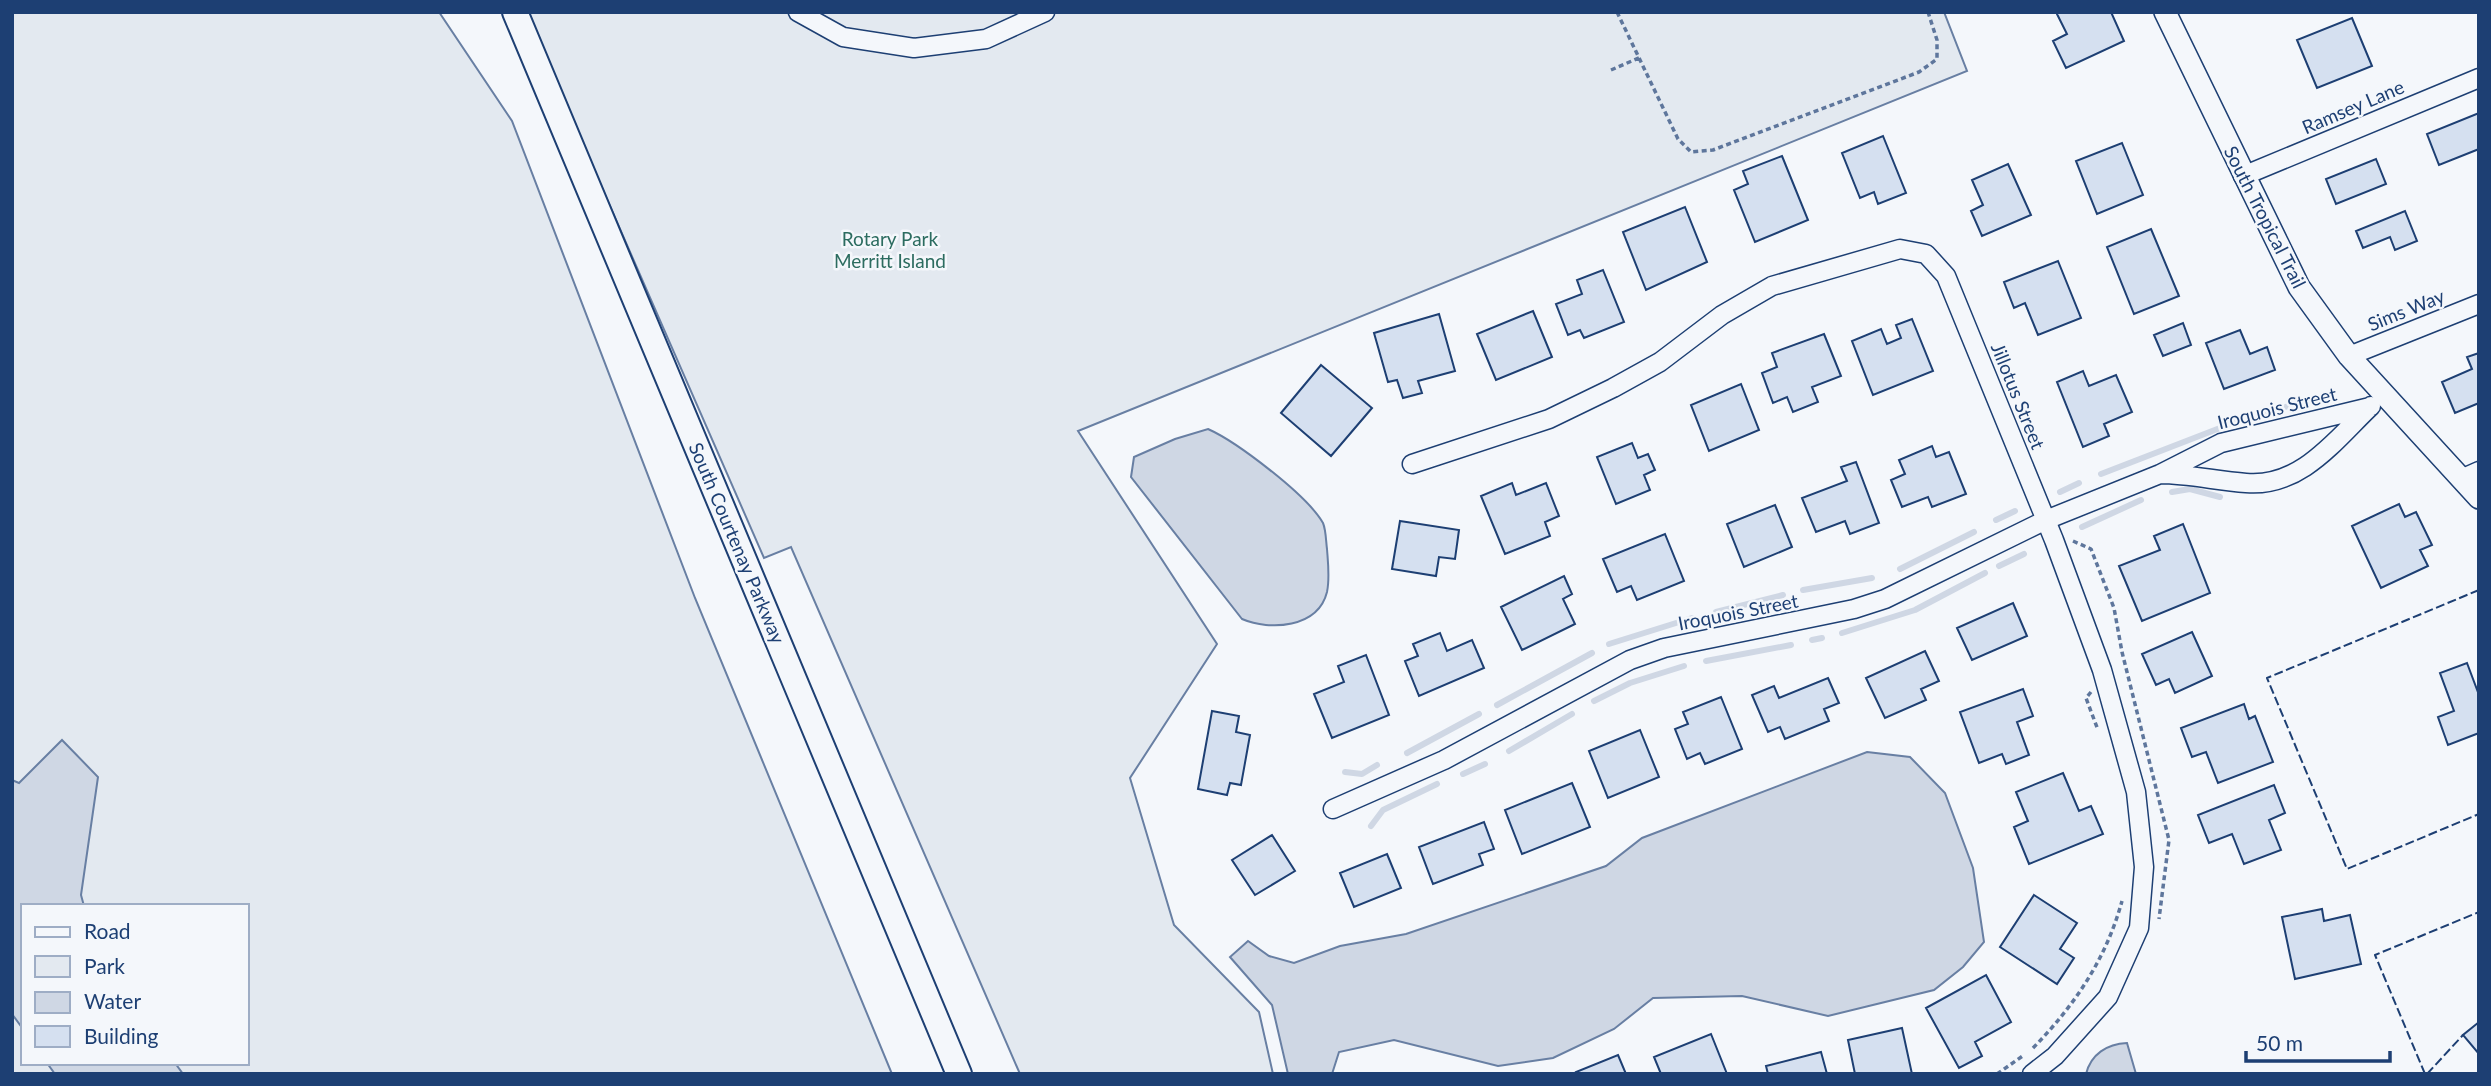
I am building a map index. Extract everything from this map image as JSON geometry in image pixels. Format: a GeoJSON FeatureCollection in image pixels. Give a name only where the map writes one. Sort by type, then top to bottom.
{"type":"FeatureCollection","features":[{"type":"Feature","properties":{"kind":"main road","name":"South Courtenay Parkway"},"geometry":{"type":"LineString","coordinates":[[515,12],[959,1074]]}},
{"type":"Feature","properties":{"kind":"street"},"geometry":{"type":"LineString","coordinates":[[798,12],[843,37],[914,48],[986,39],[1045,12]]}},
{"type":"Feature","properties":{"kind":"street","name":"South Tropical Trail"},"geometry":{"type":"LineString","coordinates":[[2165,12],[2299,287],[2378,401],[2470,475],[2479,498]]}},
{"type":"Feature","properties":{"kind":"street","name":"Ramsey Lane"},"geometry":{"type":"LineString","coordinates":[[2243,176],[2479,78]]}},
{"type":"Feature","properties":{"kind":"street","name":"Jillotus Street"},"geometry":{"type":"LineString","coordinates":[[1412,464],[1549,419],[1613,388],[1660,362],[1722,315],[1772,286],[1900,249],[1926,254],[1946,276],[2046,520],[2104,677],[2136,792],[2144,867],[2139,928],[2108,997],[2055,1056],[2032,1074]]}},
{"type":"Feature","properties":{"kind":"street","name":"Sims Way"},"geometry":{"type":"LineString","coordinates":[[2349,356],[2479,304]]}},
{"type":"Feature","properties":{"kind":"street","name":"Iroquois Street"},"geometry":{"type":"LineString","coordinates":[[1333,809],[1444,760],[1630,660],[1664,648],[1854,609],[1885,599],[2046,520],[2160,474],[2221,443],[2378,401]]}},
{"type":"Feature","properties":{"kind":"street","name":"Iroquois Street"},"geometry":{"type":"LineString","coordinates":[[2160,474],[2187,474],[2250,484],[2276,480],[2310,465],[2336,444],[2378,401]]}},
{"type":"Feature","properties":{"kind":"path"},"geometry":{"type":"LineString","coordinates":[[1617,12],[1678,139],[1692,152],[1713,150],[1919,72],[1937,59],[1937,40],[1928,12]]}},
{"type":"Feature","properties":{"kind":"path"},"geometry":{"type":"LineString","coordinates":[[1611,70],[1641,58]]}},
{"type":"Feature","properties":{"kind":"path"},"geometry":{"type":"LineString","coordinates":[[2102,740],[2086,698],[2104,677]]}},
{"type":"Feature","properties":{"kind":"path"},"geometry":{"type":"LineString","coordinates":[[1997,1074],[2032,1048],[2081,992],[2104,953],[2124,892]]}},
{"type":"Feature","properties":{"kind":"green space"},"geometry":{"type":"Polygon","coordinates":[[[12,12],[439,12],[512,121],[695,598],[892,1074],[12,1074],[12,12]]]}},
{"type":"Feature","properties":{"kind":"green space","name":"Rotary Park Merritt Island"},"geometry":{"type":"Polygon","coordinates":[[[525,12],[1944,12],[1967,71],[1078,431],[1217,644],[1130,778],[1174,925],[1259,1012],[1273,1074],[1020,1074],[791,547],[764,558],[525,12]]]}},
{"type":"Feature","properties":{"kind":"water"},"geometry":{"type":"Polygon","coordinates":[[[1208,429],[1270,470],[1315,511],[1323,523],[1328,565],[1327,592],[1322,604],[1304,620],[1292,624],[1266,625],[1242,619],[1131,477],[1134,457],[1175,439],[1208,429]]]}},
{"type":"Feature","properties":{"kind":"water"},"geometry":{"type":"Polygon","coordinates":[[[62,740],[98,777],[81,895],[83,904],[21,904],[21,1026],[12,1014],[12,780],[19,783],[62,740]]]}},
{"type":"Feature","properties":{"kind":"water"},"geometry":{"type":"Polygon","coordinates":[[[1867,752],[1910,757],[1945,793],[1973,868],[1984,942],[1963,967],[1934,990],[1828,1016],[1742,996],[1653,998],[1614,1029],[1553,1058],[1498,1066],[1394,1040],[1339,1052],[1332,1074],[1288,1074],[1272,1005],[1230,957],[1248,941],[1269,956],[1294,963],[1340,946],[1406,934],[1606,866],[1642,838],[1867,752]]]}},
{"type":"Feature","properties":{"kind":"water"},"geometry":{"type":"Polygon","coordinates":[[[2127,1043],[2136,1074],[2086,1074],[2088,1067],[2101,1051],[2113,1045],[2127,1043]]]}},
{"type":"Feature","properties":{"kind":"water"},"geometry":{"type":"Polygon","coordinates":[[[48,1065],[176,1065],[183,1074],[55,1074],[48,1065]]]}},
{"type":"Feature","properties":{"kind":"building"},"geometry":{"type":"Polygon","coordinates":[[[2111,12],[2124,41],[2066,68],[2053,41],[2067,34],[2057,14],[2111,12]]]}},
{"type":"Feature","properties":{"kind":"building"},"geometry":{"type":"Polygon","coordinates":[[[2352,18],[2372,66],[2317,88],[2297,40],[2352,18]]]}},
{"type":"Feature","properties":{"kind":"building"},"geometry":{"type":"Polygon","coordinates":[[[2479,113],[2479,149],[2439,165],[2427,134],[2479,113]]]}},
{"type":"Feature","properties":{"kind":"building"},"geometry":{"type":"Polygon","coordinates":[[[1883,136],[1906,193],[1878,204],[1874,192],[1860,198],[1842,153],[1883,136]]]}},
{"type":"Feature","properties":{"kind":"building"},"geometry":{"type":"Polygon","coordinates":[[[2122,143],[2143,195],[2097,214],[2076,161],[2122,143]]]}},
{"type":"Feature","properties":{"kind":"building"},"geometry":{"type":"Polygon","coordinates":[[[1782,156],[1808,220],[1755,242],[1734,190],[1748,184],[1743,171],[1782,156]]]}},
{"type":"Feature","properties":{"kind":"building"},"geometry":{"type":"Polygon","coordinates":[[[2376,159],[2386,184],[2336,204],[2326,179],[2376,159]]]}},
{"type":"Feature","properties":{"kind":"building"},"geometry":{"type":"Polygon","coordinates":[[[2008,164],[2031,215],[1982,236],[1971,211],[1983,205],[1972,180],[2008,164]]]}},
{"type":"Feature","properties":{"kind":"building"},"geometry":{"type":"Polygon","coordinates":[[[1685,207],[1707,262],[1646,290],[1623,232],[1685,207]]]}},
{"type":"Feature","properties":{"kind":"building"},"geometry":{"type":"Polygon","coordinates":[[[2405,211],[2417,241],[2395,250],[2390,237],[2363,248],[2356,231],[2405,211]]]}},
{"type":"Feature","properties":{"kind":"building"},"geometry":{"type":"Polygon","coordinates":[[[2151,229],[2179,296],[2134,314],[2107,247],[2151,229]]]}},
{"type":"Feature","properties":{"kind":"building"},"geometry":{"type":"Polygon","coordinates":[[[2058,261],[2081,318],[2038,335],[2025,303],[2014,308],[2004,282],[2058,261]]]}},
{"type":"Feature","properties":{"kind":"building"},"geometry":{"type":"Polygon","coordinates":[[[1603,270],[1624,322],[1584,338],[1580,330],[1568,335],[1556,304],[1582,294],[1577,280],[1603,270]]]}},
{"type":"Feature","properties":{"kind":"building"},"geometry":{"type":"Polygon","coordinates":[[[1533,311],[1552,357],[1496,380],[1477,334],[1533,311]]]}},
{"type":"Feature","properties":{"kind":"building"},"geometry":{"type":"Polygon","coordinates":[[[1439,314],[1455,371],[1418,381],[1422,393],[1403,398],[1397,380],[1388,382],[1374,333],[1439,314]]]}},
{"type":"Feature","properties":{"kind":"building"},"geometry":{"type":"Polygon","coordinates":[[[1912,319],[1933,371],[1873,395],[1852,341],[1881,329],[1887,344],[1901,338],[1896,325],[1912,319]]]}},
{"type":"Feature","properties":{"kind":"building"},"geometry":{"type":"Polygon","coordinates":[[[2183,323],[2191,345],[2163,356],[2154,335],[2183,323]]]}},
{"type":"Feature","properties":{"kind":"building"},"geometry":{"type":"Polygon","coordinates":[[[2240,330],[2250,354],[2267,347],[2275,370],[2224,389],[2206,343],[2240,330]]]}},
{"type":"Feature","properties":{"kind":"building"},"geometry":{"type":"Polygon","coordinates":[[[1824,334],[1841,376],[1812,387],[1818,402],[1793,412],[1787,397],[1773,403],[1762,373],[1777,367],[1772,353],[1824,334]]]}},
{"type":"Feature","properties":{"kind":"building"},"geometry":{"type":"Polygon","coordinates":[[[2479,353],[2479,403],[2455,413],[2442,382],[2472,369],[2467,357],[2479,353]]]}},
{"type":"Feature","properties":{"kind":"building"},"geometry":{"type":"Polygon","coordinates":[[[1321,365],[1372,408],[1331,456],[1281,413],[1321,365]]]}},
{"type":"Feature","properties":{"kind":"building"},"geometry":{"type":"Polygon","coordinates":[[[2083,371],[2089,386],[2116,375],[2132,412],[2104,424],[2109,436],[2083,447],[2057,382],[2083,371]]]}},
{"type":"Feature","properties":{"kind":"building"},"geometry":{"type":"Polygon","coordinates":[[[1741,384],[1759,430],[1709,451],[1691,405],[1741,384]]]}},
{"type":"Feature","properties":{"kind":"building"},"geometry":{"type":"Polygon","coordinates":[[[1632,443],[1638,458],[1648,454],[1655,470],[1644,475],[1650,490],[1616,504],[1597,457],[1632,443]]]}},
{"type":"Feature","properties":{"kind":"building"},"geometry":{"type":"Polygon","coordinates":[[[1932,446],[1936,457],[1949,452],[1966,494],[1932,507],[1928,497],[1902,507],[1891,480],[1905,474],[1899,460],[1932,446]]]}},
{"type":"Feature","properties":{"kind":"building"},"geometry":{"type":"Polygon","coordinates":[[[1856,462],[1879,523],[1850,534],[1845,521],[1816,532],[1802,498],[1847,481],[1841,467],[1856,462]]]}},
{"type":"Feature","properties":{"kind":"building"},"geometry":{"type":"Polygon","coordinates":[[[1512,483],[1516,495],[1546,483],[1559,516],[1545,522],[1550,536],[1505,554],[1481,496],[1512,483]]]}},
{"type":"Feature","properties":{"kind":"building"},"geometry":{"type":"Polygon","coordinates":[[[2399,504],[2405,517],[2416,512],[2432,545],[2420,550],[2428,566],[2381,588],[2352,526],[2399,504]]]}},
{"type":"Feature","properties":{"kind":"building"},"geometry":{"type":"Polygon","coordinates":[[[1775,505],[1792,547],[1744,567],[1727,524],[1775,505]]]}},
{"type":"Feature","properties":{"kind":"building"},"geometry":{"type":"Polygon","coordinates":[[[1400,521],[1459,530],[1455,559],[1439,557],[1436,576],[1392,569],[1400,521]]]}},
{"type":"Feature","properties":{"kind":"building"},"geometry":{"type":"Polygon","coordinates":[[[2183,524],[2210,593],[2142,621],[2119,566],[2160,550],[2154,536],[2183,524]]]}},
{"type":"Feature","properties":{"kind":"building"},"geometry":{"type":"Polygon","coordinates":[[[1665,534],[1684,581],[1637,600],[1631,586],[1617,592],[1603,559],[1665,534]]]}},
{"type":"Feature","properties":{"kind":"building"},"geometry":{"type":"Polygon","coordinates":[[[1564,576],[1572,594],[1563,599],[1575,624],[1522,650],[1501,607],[1564,576]]]}},
{"type":"Feature","properties":{"kind":"building"},"geometry":{"type":"Polygon","coordinates":[[[2013,603],[2027,636],[1972,660],[1957,628],[2013,603]]]}},
{"type":"Feature","properties":{"kind":"building"},"geometry":{"type":"Polygon","coordinates":[[[2192,632],[2212,676],[2175,693],[2169,679],[2156,685],[2142,654],[2192,632]]]}},
{"type":"Feature","properties":{"kind":"building"},"geometry":{"type":"Polygon","coordinates":[[[1440,633],[1447,651],[1472,640],[1484,668],[1419,696],[1405,661],[1418,656],[1413,644],[1440,633]]]}},
{"type":"Feature","properties":{"kind":"building"},"geometry":{"type":"Polygon","coordinates":[[[1925,651],[1939,681],[1921,689],[1926,700],[1885,718],[1866,678],[1925,651]]]}},
{"type":"Feature","properties":{"kind":"building"},"geometry":{"type":"Polygon","coordinates":[[[1366,655],[1389,715],[1332,738],[1314,694],[1344,682],[1338,666],[1366,655]]]}},
{"type":"Feature","properties":{"kind":"building"},"geometry":{"type":"Polygon","coordinates":[[[2467,663],[2479,695],[2479,733],[2448,745],[2438,717],[2454,711],[2440,673],[2467,663]]]}},
{"type":"Feature","properties":{"kind":"building"},"geometry":{"type":"Polygon","coordinates":[[[1828,678],[1839,703],[1824,709],[1829,721],[1785,739],[1780,727],[1768,732],[1752,695],[1774,686],[1779,698],[1828,678]]]}},
{"type":"Feature","properties":{"kind":"building"},"geometry":{"type":"Polygon","coordinates":[[[2023,689],[2033,716],[2017,722],[2029,755],[2006,764],[2002,754],[1979,763],[1960,712],[2023,689]]]}},
{"type":"Feature","properties":{"kind":"building"},"geometry":{"type":"Polygon","coordinates":[[[1721,697],[1742,749],[1705,764],[1700,753],[1687,759],[1675,729],[1688,724],[1683,712],[1721,697]]]}},
{"type":"Feature","properties":{"kind":"building"},"geometry":{"type":"Polygon","coordinates":[[[2244,704],[2249,719],[2255,716],[2273,762],[2218,783],[2206,752],[2192,757],[2181,728],[2244,704]]]}},
{"type":"Feature","properties":{"kind":"building"},"geometry":{"type":"Polygon","coordinates":[[[1212,711],[1239,716],[1236,732],[1250,735],[1241,785],[1230,783],[1227,795],[1198,789],[1212,711]]]}},
{"type":"Feature","properties":{"kind":"building"},"geometry":{"type":"Polygon","coordinates":[[[1640,730],[1659,777],[1608,798],[1589,751],[1640,730]]]}},
{"type":"Feature","properties":{"kind":"building"},"geometry":{"type":"Polygon","coordinates":[[[2063,773],[2079,811],[2091,806],[2103,834],[2029,864],[2014,827],[2028,821],[2016,792],[2063,773]]]}},
{"type":"Feature","properties":{"kind":"building"},"geometry":{"type":"Polygon","coordinates":[[[1572,783],[1590,827],[1522,854],[1505,810],[1572,783]]]}},
{"type":"Feature","properties":{"kind":"building"},"geometry":{"type":"Polygon","coordinates":[[[2274,785],[2285,813],[2269,820],[2281,850],[2244,864],[2232,834],[2209,843],[2198,815],[2274,785]]]}},
{"type":"Feature","properties":{"kind":"building"},"geometry":{"type":"Polygon","coordinates":[[[1484,822],[1494,849],[1479,854],[1483,865],[1433,884],[1419,847],[1484,822]]]}},
{"type":"Feature","properties":{"kind":"building"},"geometry":{"type":"Polygon","coordinates":[[[1272,835],[1295,871],[1255,895],[1232,860],[1272,835]]]}},
{"type":"Feature","properties":{"kind":"building"},"geometry":{"type":"Polygon","coordinates":[[[1387,854],[1401,888],[1354,907],[1340,873],[1387,854]]]}},
{"type":"Feature","properties":{"kind":"building"},"geometry":{"type":"Polygon","coordinates":[[[2034,895],[2077,923],[2060,949],[2074,958],[2057,984],[2000,947],[2034,895]]]}},
{"type":"Feature","properties":{"kind":"building"},"geometry":{"type":"Polygon","coordinates":[[[2322,909],[2324,921],[2350,915],[2361,964],[2295,979],[2282,917],[2322,909]]]}},
{"type":"Feature","properties":{"kind":"building"},"geometry":{"type":"Polygon","coordinates":[[[1986,975],[2011,1022],[1975,1042],[1982,1056],[1959,1068],[1926,1008],[1986,975]]]}},
{"type":"Feature","properties":{"kind":"building"},"geometry":{"type":"Polygon","coordinates":[[[2479,1022],[2479,1054],[2463,1035],[2479,1022]]]}},
{"type":"Feature","properties":{"kind":"building"},"geometry":{"type":"Polygon","coordinates":[[[1902,1028],[1912,1074],[1855,1074],[1848,1040],[1902,1028]]]}},
{"type":"Feature","properties":{"kind":"building"},"geometry":{"type":"Polygon","coordinates":[[[1711,1034],[1727,1074],[1661,1074],[1654,1057],[1711,1034]]]}},
{"type":"Feature","properties":{"kind":"building"},"geometry":{"type":"Polygon","coordinates":[[[1821,1052],[1827,1074],[1768,1074],[1766,1066],[1821,1052]]]}},
{"type":"Feature","properties":{"kind":"building"},"geometry":{"type":"Polygon","coordinates":[[[1618,1055],[1626,1074],[1576,1072],[1618,1055]]]}},
{"type":"Feature","properties":{"kind":"waterway"},"geometry":{"type":"LineString","coordinates":[[2101,474],[2251,416],[2327,396]]}},
{"type":"Feature","properties":{"kind":"waterway"},"geometry":{"type":"LineString","coordinates":[[2060,492],[2079,483]]}},
{"type":"Feature","properties":{"kind":"waterway"},"geometry":{"type":"LineString","coordinates":[[2172,492],[2190,489],[2220,497]]}},
{"type":"Feature","properties":{"kind":"waterway"},"geometry":{"type":"LineString","coordinates":[[2082,527],[2141,500]]}},
{"type":"Feature","properties":{"kind":"waterway"},"geometry":{"type":"LineString","coordinates":[[1996,520],[2015,511]]}},
{"type":"Feature","properties":{"kind":"waterway"},"geometry":{"type":"LineString","coordinates":[[1900,569],[1974,532]]}},
{"type":"Feature","properties":{"kind":"waterway"},"geometry":{"type":"LineString","coordinates":[[1999,566],[2024,554]]}},
{"type":"Feature","properties":{"kind":"waterway"},"geometry":{"type":"LineString","coordinates":[[1842,633],[1915,610],[1985,573]]}},
{"type":"Feature","properties":{"kind":"waterway"},"geometry":{"type":"LineString","coordinates":[[1803,590],[1872,578]]}},
{"type":"Feature","properties":{"kind":"waterway"},"geometry":{"type":"LineString","coordinates":[[1716,612],[1783,595]]}},
{"type":"Feature","properties":{"kind":"waterway"},"geometry":{"type":"LineString","coordinates":[[1609,644],[1692,618]]}},
{"type":"Feature","properties":{"kind":"waterway"},"geometry":{"type":"LineString","coordinates":[[1812,640],[1822,638]]}},
{"type":"Feature","properties":{"kind":"waterway"},"geometry":{"type":"LineString","coordinates":[[1706,661],[1791,645]]}},
{"type":"Feature","properties":{"kind":"waterway"},"geometry":{"type":"LineString","coordinates":[[1497,705],[1592,653]]}},
{"type":"Feature","properties":{"kind":"waterway"},"geometry":{"type":"LineString","coordinates":[[1594,701],[1630,683],[1684,666]]}},
{"type":"Feature","properties":{"kind":"waterway"},"geometry":{"type":"LineString","coordinates":[[1407,753],[1479,714]]}},
{"type":"Feature","properties":{"kind":"waterway"},"geometry":{"type":"LineString","coordinates":[[1509,751],[1572,714]]}},
{"type":"Feature","properties":{"kind":"waterway"},"geometry":{"type":"LineString","coordinates":[[1463,774],[1485,764]]}},
{"type":"Feature","properties":{"kind":"waterway"},"geometry":{"type":"LineString","coordinates":[[1345,772],[1362,774],[1377,765]]}},
{"type":"Feature","properties":{"kind":"waterway"},"geometry":{"type":"LineString","coordinates":[[1371,826],[1383,810],[1437,784]]}},
{"type":"Feature","properties":{"kind":"fence"},"geometry":{"type":"LineString","coordinates":[[2479,590],[2267,678],[2347,869],[2479,814]]}},
{"type":"Feature","properties":{"kind":"fence"},"geometry":{"type":"LineString","coordinates":[[2425,1074],[2375,955],[2479,912]]}},
{"type":"Feature","properties":{"kind":"fence"},"geometry":{"type":"LineString","coordinates":[[2427,1074],[2463,1035]]}}]}
